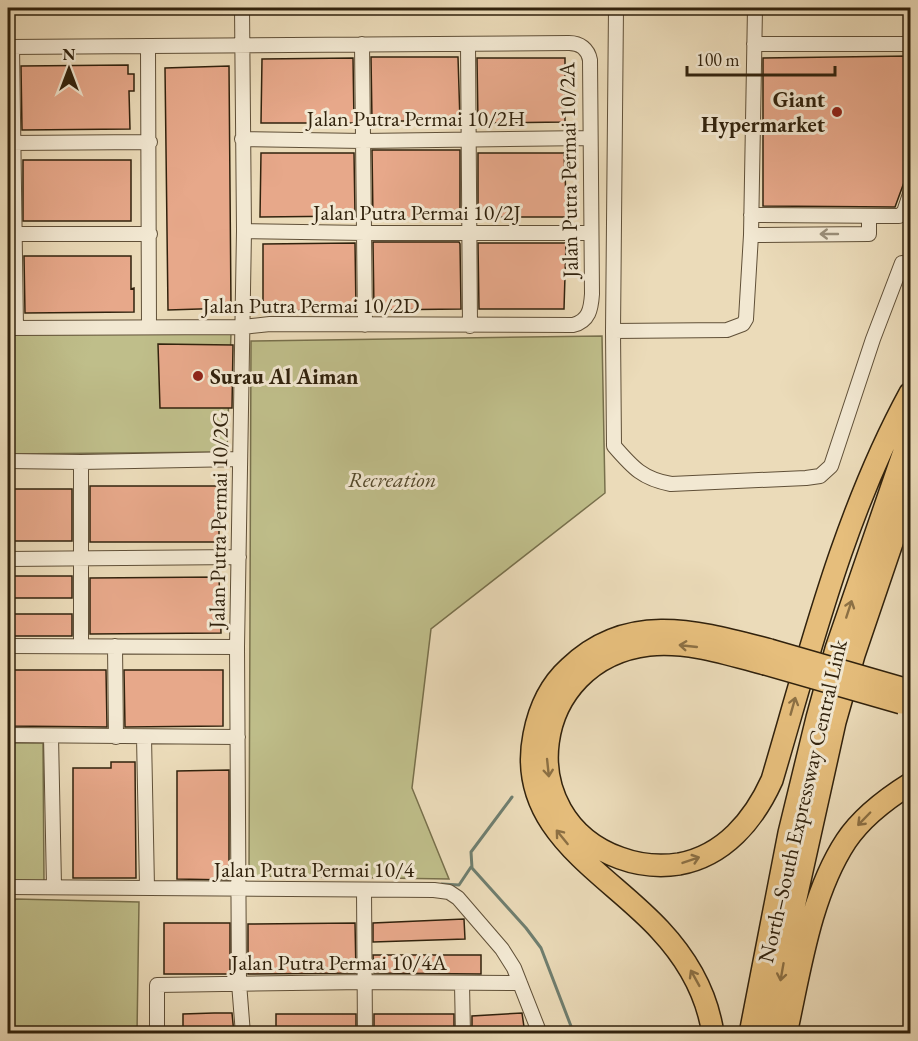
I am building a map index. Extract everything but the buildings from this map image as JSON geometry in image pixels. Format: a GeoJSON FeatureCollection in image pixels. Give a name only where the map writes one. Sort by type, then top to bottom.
{"type":"FeatureCollection","features":[{"type":"Feature","properties":{"kind":"highway"},"geometry":{"type":"LineString","coordinates":[[768,657],[682,645],[650,645],[615,654],[585,672],[570,687],[558,707],[550,729],[547,752],[552,787],[561,809],[575,828],[598,848],[619,858],[640,864],[673,865],[685,863],[714,851],[728,842],[752,816],[772,780],[811,641],[853,519],[874,467],[910,393]]}},
{"type":"Feature","properties":{"kind":"highway","name":"North–South Expressway Central Link"},"geometry":{"type":"LineString","coordinates":[[750,1034],[789,833],[817,718],[840,638],[910,434]]}},
{"type":"Feature","properties":{"kind":"highway","name":"North–South Expressway Central Link"},"geometry":{"type":"LineString","coordinates":[[771,1034],[792,916],[835,722],[854,655],[910,490]]}},
{"type":"Feature","properties":{"kind":"highway"},"geometry":{"type":"LineString","coordinates":[[713,1034],[703,992],[683,958],[634,903],[573,850],[543,810],[534,782],[532,761],[533,740],[544,702],[560,677],[579,658],[594,648],[638,632],[685,630],[768,657],[907,697]]}},
{"type":"Feature","properties":{"kind":"highway"},"geometry":{"type":"LineString","coordinates":[[786,1034],[813,917],[834,861],[846,840],[862,821],[878,806],[910,784]]}},
{"type":"Feature","properties":{"kind":"street","name":"Jalan Putra Permai 10/2G"},"geometry":{"type":"LineString","coordinates":[[242,8],[244,231],[237,647],[239,983],[243,1034]]}},
{"type":"Feature","properties":{"kind":"street"},"geometry":{"type":"LineString","coordinates":[[616,8],[613,331],[615,446],[625,460],[643,475],[655,481],[672,484],[819,476],[831,466],[873,339],[902,263]]}},
{"type":"Feature","properties":{"kind":"street"},"geometry":{"type":"LineString","coordinates":[[613,331],[727,330],[743,324],[746,319],[751,235],[755,8]]}},
{"type":"Feature","properties":{"kind":"street","name":"Jalan Putra Permai 10/2A"},"geometry":{"type":"LineString","coordinates":[[10,47],[568,43],[583,47],[589,54],[590,60],[592,294]]}},
{"type":"Feature","properties":{"kind":"street"},"geometry":{"type":"LineString","coordinates":[[362,44],[365,325]]}},
{"type":"Feature","properties":{"kind":"street"},"geometry":{"type":"LineString","coordinates":[[468,44],[470,326]]}},
{"type":"Feature","properties":{"kind":"street"},"geometry":{"type":"LineString","coordinates":[[754,44],[910,44]]}},
{"type":"Feature","properties":{"kind":"street"},"geometry":{"type":"LineString","coordinates":[[148,46],[149,326]]}},
{"type":"Feature","properties":{"kind":"street"},"geometry":{"type":"LineString","coordinates":[[10,47],[12,328]]}},
{"type":"Feature","properties":{"kind":"street","name":"Jalan Putra Permai 10/2H"},"geometry":{"type":"LineString","coordinates":[[242,139],[363,141],[590,138]]}},
{"type":"Feature","properties":{"kind":"street"},"geometry":{"type":"LineString","coordinates":[[11,143],[150,142]]}},
{"type":"Feature","properties":{"kind":"street"},"geometry":{"type":"LineString","coordinates":[[751,215],[903,215],[910,195]]}},
{"type":"Feature","properties":{"kind":"street"},"geometry":{"type":"LineString","coordinates":[[751,235],[869,234],[869,216]]}},
{"type":"Feature","properties":{"kind":"street","name":"Jalan Putra Permai 10/2J"},"geometry":{"type":"LineString","coordinates":[[244,231],[591,233]]}},
{"type":"Feature","properties":{"kind":"street"},"geometry":{"type":"LineString","coordinates":[[11,234],[150,234]]}},
{"type":"Feature","properties":{"kind":"street","name":"Jalan Putra Permai 10/2D"},"geometry":{"type":"LineString","coordinates":[[12,328],[243,327],[270,324],[573,326],[585,320],[589,314],[592,294]]}},
{"type":"Feature","properties":{"kind":"street"},"geometry":{"type":"LineString","coordinates":[[8,461],[240,459]]}},
{"type":"Feature","properties":{"kind":"street"},"geometry":{"type":"LineString","coordinates":[[81,462],[81,646]]}},
{"type":"Feature","properties":{"kind":"street"},"geometry":{"type":"LineString","coordinates":[[8,559],[239,558]]}},
{"type":"Feature","properties":{"kind":"street"},"geometry":{"type":"LineString","coordinates":[[8,646],[237,647]]}},
{"type":"Feature","properties":{"kind":"street"},"geometry":{"type":"LineString","coordinates":[[115,646],[116,737]]}},
{"type":"Feature","properties":{"kind":"street"},"geometry":{"type":"LineString","coordinates":[[8,735],[238,737]]}},
{"type":"Feature","properties":{"kind":"street"},"geometry":{"type":"LineString","coordinates":[[51,736],[54,886]]}},
{"type":"Feature","properties":{"kind":"street"},"geometry":{"type":"LineString","coordinates":[[144,737],[147,887]]}},
{"type":"Feature","properties":{"kind":"street","name":"Jalan Putra Permai 10/4"},"geometry":{"type":"LineString","coordinates":[[8,886],[449,892],[458,898],[510,959],[540,1034]]}},
{"type":"Feature","properties":{"kind":"street"},"geometry":{"type":"LineString","coordinates":[[364,890],[365,1034]]}},
{"type":"Feature","properties":{"kind":"street","name":"Jalan Putra Permai 10/4A"},"geometry":{"type":"LineString","coordinates":[[157,1034],[157,985],[364,982],[520,983]]}},
{"type":"Feature","properties":{"kind":"street"},"geometry":{"type":"LineString","coordinates":[[462,984],[463,1034]]}},
{"type":"Feature","properties":{"kind":"green space"},"geometry":{"type":"Polygon","coordinates":[[[8,333],[231,333],[227,452],[8,454],[8,333]]]}},
{"type":"Feature","properties":{"kind":"green space","name":"Recreation"},"geometry":{"type":"Polygon","coordinates":[[[602,336],[605,493],[431,629],[412,788],[449,879],[249,876],[251,341],[602,336]]]}},
{"type":"Feature","properties":{"kind":"green space"},"geometry":{"type":"Polygon","coordinates":[[[8,743],[43,743],[44,882],[8,882],[8,743]]]}},
{"type":"Feature","properties":{"kind":"green space"},"geometry":{"type":"Polygon","coordinates":[[[16,899],[139,902],[137,1033],[8,1033],[8,906],[16,899]]]}},
{"type":"Feature","properties":{"kind":"waterway"},"geometry":{"type":"LineString","coordinates":[[512,797],[471,852],[472,868],[541,948],[574,1034]]}},
{"type":"Feature","properties":{"kind":"waterway"},"geometry":{"type":"LineString","coordinates":[[442,884],[459,885],[471,867]]}},
{"type":"Feature","properties":{"kind":"place","name":"Giant Hypermarket"},"geometry":{"type":"Point","coordinates":[837,112]}},
{"type":"Feature","properties":{"kind":"place","name":"Surau Al Aiman"},"geometry":{"type":"Point","coordinates":[198,376]}}]}
